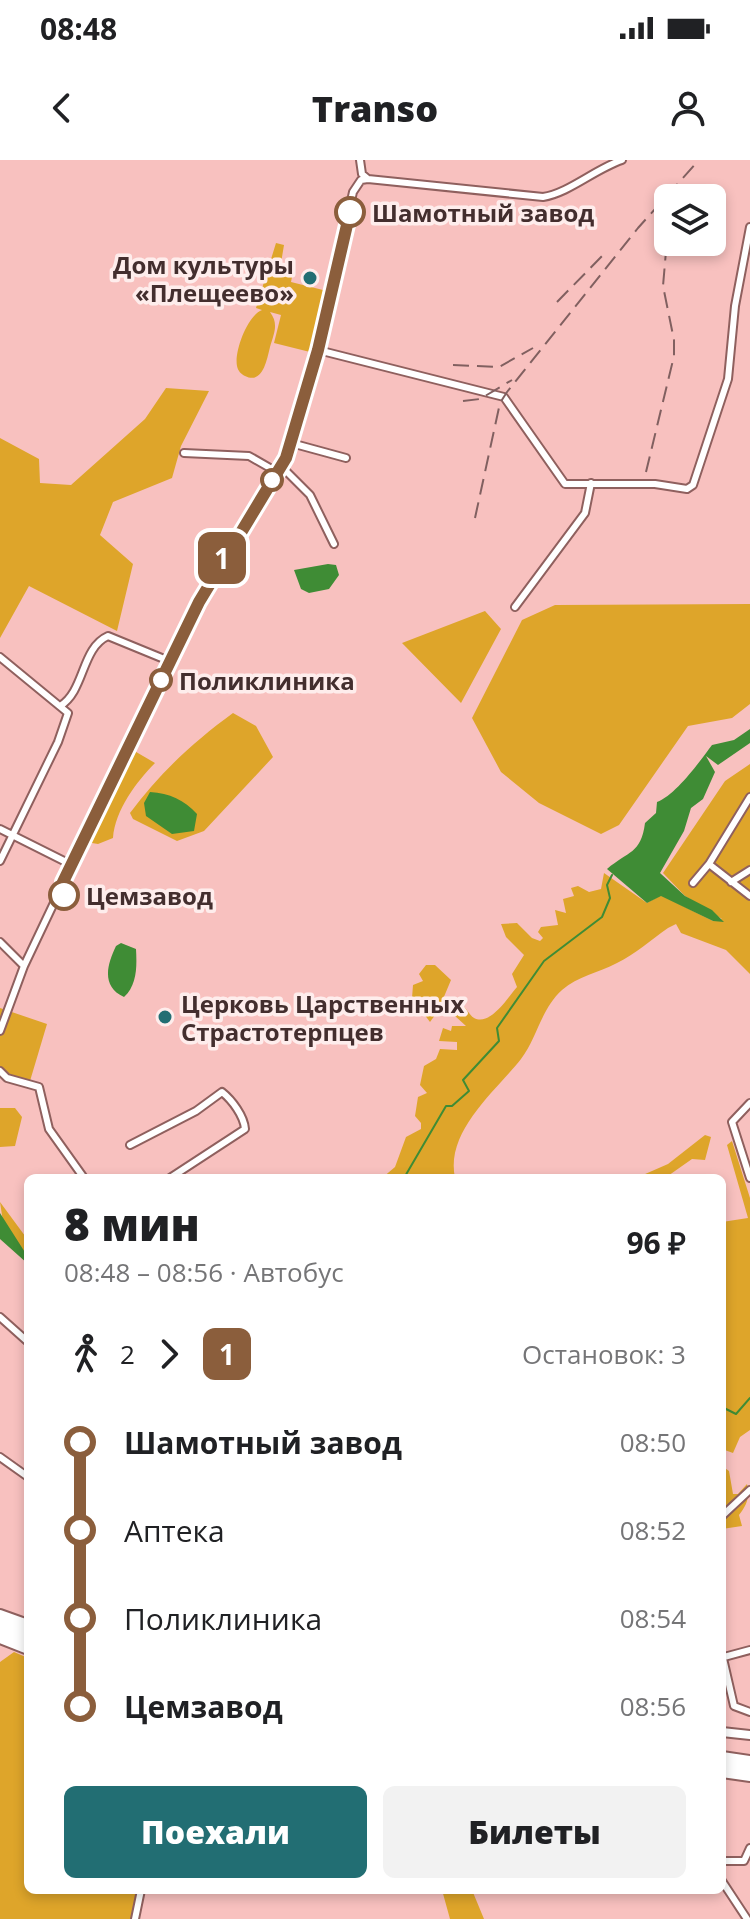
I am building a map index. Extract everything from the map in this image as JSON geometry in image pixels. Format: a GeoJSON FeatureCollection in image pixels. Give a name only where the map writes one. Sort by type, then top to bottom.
{"type":"FeatureCollection","features":[{"type":"Feature","properties":{"kind":"highway"},"geometry":{"type":"LineString","coordinates":[[0,1622],[24,1631]]}},
{"type":"Feature","properties":{"kind":"highway"},"geometry":{"type":"LineString","coordinates":[[0,1631],[24,1640]]}},
{"type":"Feature","properties":{"kind":"highway"},"geometry":{"type":"LineString","coordinates":[[726,1758],[750,1761]]}},
{"type":"Feature","properties":{"kind":"highway"},"geometry":{"type":"LineString","coordinates":[[726,1767],[750,1770]]}},
{"type":"Feature","properties":{"kind":"main road"},"geometry":{"type":"LineString","coordinates":[[0,1614],[24,1623]]}},
{"type":"Feature","properties":{"kind":"main road"},"geometry":{"type":"LineString","coordinates":[[0,1639],[24,1648]]}},
{"type":"Feature","properties":{"kind":"main road"},"geometry":{"type":"LineString","coordinates":[[726,1732],[750,1735]]}},
{"type":"Feature","properties":{"kind":"main road"},"geometry":{"type":"LineString","coordinates":[[726,1774],[750,1777]]}},
{"type":"Feature","properties":{"kind":"street"},"geometry":{"type":"LineString","coordinates":[[355,187],[368,179],[543,197],[562,191],[601,167],[622,160]]}},
{"type":"Feature","properties":{"kind":"street"},"geometry":{"type":"LineString","coordinates":[[360,164],[368,179]]}},
{"type":"Feature","properties":{"kind":"street"},"geometry":{"type":"LineString","coordinates":[[0,1031],[24,966],[169,661],[222,558],[279,469],[291,443],[318,350],[360,164]]}},
{"type":"Feature","properties":{"kind":"street"},"geometry":{"type":"LineString","coordinates":[[318,350],[485,391],[508,400],[565,484],[687,489],[693,485],[728,379],[735,306],[750,227]]}},
{"type":"Feature","properties":{"kind":"street"},"geometry":{"type":"LineString","coordinates":[[291,443],[346,458]]}},
{"type":"Feature","properties":{"kind":"street"},"geometry":{"type":"LineString","coordinates":[[184,453],[249,456],[279,469],[310,495],[334,544]]}},
{"type":"Feature","properties":{"kind":"street"},"geometry":{"type":"LineString","coordinates":[[515,607],[585,513],[591,483]]}},
{"type":"Feature","properties":{"kind":"street"},"geometry":{"type":"LineString","coordinates":[[60,706],[72,693],[97,642],[108,636],[169,661]]}},
{"type":"Feature","properties":{"kind":"street"},"geometry":{"type":"LineString","coordinates":[[0,657],[68,713],[67,721],[0,861]]}},
{"type":"Feature","properties":{"kind":"street"},"geometry":{"type":"LineString","coordinates":[[693,883],[709,864],[750,797]]}},
{"type":"Feature","properties":{"kind":"street"},"geometry":{"type":"LineString","coordinates":[[0,829],[72,865]]}},
{"type":"Feature","properties":{"kind":"street"},"geometry":{"type":"LineString","coordinates":[[709,864],[750,896]]}},
{"type":"Feature","properties":{"kind":"street"},"geometry":{"type":"LineString","coordinates":[[731,882],[750,870]]}},
{"type":"Feature","properties":{"kind":"street"},"geometry":{"type":"LineString","coordinates":[[0,942],[24,966]]}},
{"type":"Feature","properties":{"kind":"street"},"geometry":{"type":"LineString","coordinates":[[0,1071],[7,1078],[39,1087],[49,1129],[81,1174]]}},
{"type":"Feature","properties":{"kind":"street"},"geometry":{"type":"LineString","coordinates":[[130,1145],[196,1111],[222,1092],[244,1121],[245,1129],[176,1174]]}},
{"type":"Feature","properties":{"kind":"street"},"geometry":{"type":"LineString","coordinates":[[750,1103],[732,1122],[750,1178]]}},
{"type":"Feature","properties":{"kind":"street"},"geometry":{"type":"LineString","coordinates":[[0,1317],[24,1338]]}},
{"type":"Feature","properties":{"kind":"street"},"geometry":{"type":"LineString","coordinates":[[0,1457],[24,1474]]}},
{"type":"Feature","properties":{"kind":"street"},"geometry":{"type":"LineString","coordinates":[[726,1512],[750,1490]]}},
{"type":"Feature","properties":{"kind":"street"},"geometry":{"type":"LineString","coordinates":[[726,1654],[750,1650]]}},
{"type":"Feature","properties":{"kind":"street"},"geometry":{"type":"LineString","coordinates":[[726,1669],[734,1706],[750,1712]]}},
{"type":"Feature","properties":{"kind":"street"},"geometry":{"type":"LineString","coordinates":[[726,1861],[744,1861],[750,1848]]}},
{"type":"Feature","properties":{"kind":"street"},"geometry":{"type":"LineString","coordinates":[[726,1887],[747,1919]]}},
{"type":"Feature","properties":{"kind":"street"},"geometry":{"type":"LineString","coordinates":[[135,1919],[140,1894]]}},
{"type":"Feature","properties":{"kind":"shaded area"},"geometry":{"type":"Polygon","coordinates":[[[276,243],[284,245],[281,263],[294,267],[291,282],[327,291],[314,353],[274,343],[281,315],[270,312],[275,329],[267,358],[260,374],[251,378],[238,369],[238,352],[247,326],[262,310],[256,308],[276,243]]]}},
{"type":"Feature","properties":{"kind":"shaded area"},"geometry":{"type":"Polygon","coordinates":[[[166,388],[209,391],[181,446],[172,478],[113,502],[100,535],[133,564],[117,631],[29,586],[0,638],[0,438],[39,459],[40,483],[71,485],[145,419],[166,388]]]}},
{"type":"Feature","properties":{"kind":"shaded area"},"geometry":{"type":"Polygon","coordinates":[[[336,565],[339,575],[329,589],[309,593],[301,589],[294,570],[336,565]]]}},
{"type":"Feature","properties":{"kind":"shaded area"},"geometry":{"type":"Polygon","coordinates":[[[750,604],[750,704],[732,718],[688,726],[619,825],[601,834],[539,803],[501,772],[472,718],[522,620],[555,605],[750,604]]]}},
{"type":"Feature","properties":{"kind":"shaded area"},"geometry":{"type":"Polygon","coordinates":[[[485,611],[501,629],[461,703],[402,643],[485,611]]]}},
{"type":"Feature","properties":{"kind":"shaded area"},"geometry":{"type":"Polygon","coordinates":[[[233,713],[256,726],[273,757],[204,831],[177,841],[133,819],[130,813],[165,772],[190,747],[233,713]]]}},
{"type":"Feature","properties":{"kind":"shaded area"},"geometry":{"type":"Polygon","coordinates":[[[750,729],[750,743],[718,765],[706,756],[715,772],[703,799],[691,808],[684,831],[660,873],[685,896],[712,910],[724,922],[713,921],[661,896],[647,903],[607,869],[637,846],[645,823],[656,813],[657,802],[680,785],[712,745],[734,740],[750,729]]]}},
{"type":"Feature","properties":{"kind":"shaded area"},"geometry":{"type":"Polygon","coordinates":[[[131,749],[155,763],[134,787],[122,807],[113,838],[98,844],[86,842],[131,749]]]}},
{"type":"Feature","properties":{"kind":"shaded area"},"geometry":{"type":"Polygon","coordinates":[[[750,764],[750,974],[726,950],[681,933],[676,924],[668,928],[630,955],[575,981],[555,998],[521,1059],[486,1098],[465,1128],[454,1161],[455,1174],[387,1174],[395,1167],[406,1137],[421,1129],[421,1123],[415,1116],[418,1097],[427,1093],[420,1085],[424,1066],[436,1059],[440,1049],[457,1050],[457,1042],[439,1041],[443,1028],[451,1031],[452,1026],[466,1026],[455,1016],[455,1007],[461,1004],[474,1018],[486,1018],[517,987],[512,974],[524,955],[506,937],[501,924],[517,923],[532,938],[540,941],[543,938],[538,932],[541,927],[558,925],[555,910],[566,913],[563,899],[574,896],[571,888],[578,886],[589,892],[601,889],[604,873],[647,903],[661,895],[713,921],[722,919],[685,896],[663,873],[725,781],[750,764]]]}},
{"type":"Feature","properties":{"kind":"shaded area"},"geometry":{"type":"Polygon","coordinates":[[[150,792],[170,796],[192,809],[197,814],[194,831],[172,834],[146,816],[144,803],[150,792]]]}},
{"type":"Feature","properties":{"kind":"shaded area"},"geometry":{"type":"Polygon","coordinates":[[[121,943],[136,949],[134,981],[124,997],[112,987],[108,974],[113,953],[121,943]]]}},
{"type":"Feature","properties":{"kind":"shaded area"},"geometry":{"type":"Polygon","coordinates":[[[426,965],[435,965],[451,980],[430,1022],[412,998],[413,985],[423,981],[419,974],[426,965]]]}},
{"type":"Feature","properties":{"kind":"shaded area"},"geometry":{"type":"Polygon","coordinates":[[[0,1008],[47,1024],[30,1081],[0,1072],[0,1008]]]}},
{"type":"Feature","properties":{"kind":"shaded area"},"geometry":{"type":"Polygon","coordinates":[[[0,1108],[15,1108],[22,1117],[15,1146],[0,1147],[0,1108]]]}},
{"type":"Feature","properties":{"kind":"shaded area"},"geometry":{"type":"Polygon","coordinates":[[[705,1135],[711,1137],[705,1160],[692,1159],[671,1174],[645,1174],[668,1164],[705,1135]]]}},
{"type":"Feature","properties":{"kind":"shaded area"},"geometry":{"type":"Polygon","coordinates":[[[732,1141],[750,1198],[750,1430],[740,1437],[733,1453],[726,1450],[726,1221],[748,1218],[727,1145],[732,1141]]]}},
{"type":"Feature","properties":{"kind":"shaded area"},"geometry":{"type":"Polygon","coordinates":[[[0,1202],[24,1235],[24,1251],[3,1222],[0,1202]]]}},
{"type":"Feature","properties":{"kind":"shaded area"},"geometry":{"type":"Polygon","coordinates":[[[0,1213],[24,1251],[24,1260],[0,1239],[0,1213]]]}},
{"type":"Feature","properties":{"kind":"shaded area"},"geometry":{"type":"Polygon","coordinates":[[[726,1469],[733,1494],[738,1494],[747,1484],[747,1501],[739,1515],[742,1526],[726,1528],[726,1469]]]}},
{"type":"Feature","properties":{"kind":"shaded area"},"geometry":{"type":"Polygon","coordinates":[[[14,1652],[24,1656],[24,1894],[137,1894],[132,1919],[0,1919],[0,1662],[14,1652]]]}},
{"type":"Feature","properties":{"kind":"shaded area"},"geometry":{"type":"Polygon","coordinates":[[[443,1894],[474,1894],[484,1919],[450,1919],[443,1894]]]}},
{"type":"Feature","properties":{"kind":"waterway"},"geometry":{"type":"LineString","coordinates":[[406,1174],[446,1106],[452,1106],[469,1091],[463,1080],[499,1041],[497,1028],[544,961],[602,917],[610,898],[607,885],[612,875]]}},
{"type":"Feature","properties":{"kind":"waterway"},"geometry":{"type":"LineString","coordinates":[[726,1409],[736,1414],[750,1398]]}},
{"type":"Feature","properties":{"kind":"railway"},"geometry":{"type":"LineString","coordinates":[[475,518],[500,403],[638,228],[699,160]]}},
{"type":"Feature","properties":{"kind":"railway"},"geometry":{"type":"LineString","coordinates":[[557,302],[606,252]]}},
{"type":"Feature","properties":{"kind":"railway"},"geometry":{"type":"LineString","coordinates":[[646,472],[674,356],[674,340],[663,286],[666,256]]}},
{"type":"Feature","properties":{"kind":"railway"},"geometry":{"type":"LineString","coordinates":[[453,365],[499,367],[533,348]]}},
{"type":"Feature","properties":{"kind":"railway"},"geometry":{"type":"LineString","coordinates":[[463,401],[480,399],[512,380]]}},
{"type":"Feature","properties":{"kind":"bus line","name":"1"},"geometry":{"type":"LineString","coordinates":[[64,895],[63,882],[175,648],[222,558],[286,458],[318,350],[350,212]]}},
{"type":"Feature","properties":{"kind":"place","name":"Шамотный завод"},"geometry":{"type":"Point","coordinates":[350,212]}},
{"type":"Feature","properties":{"kind":"place","name":"Дом культуры «Плещеево»"},"geometry":{"type":"Point","coordinates":[310,278]}},
{"type":"Feature","properties":{"kind":"place","name":"Поликлиника"},"geometry":{"type":"Point","coordinates":[161,680]}},
{"type":"Feature","properties":{"kind":"place","name":"Цемзавод"},"geometry":{"type":"Point","coordinates":[64,895]}},
{"type":"Feature","properties":{"kind":"place","name":"Церковь Царственных Страстотерпцев"},"geometry":{"type":"Point","coordinates":[165,1017]}}]}
